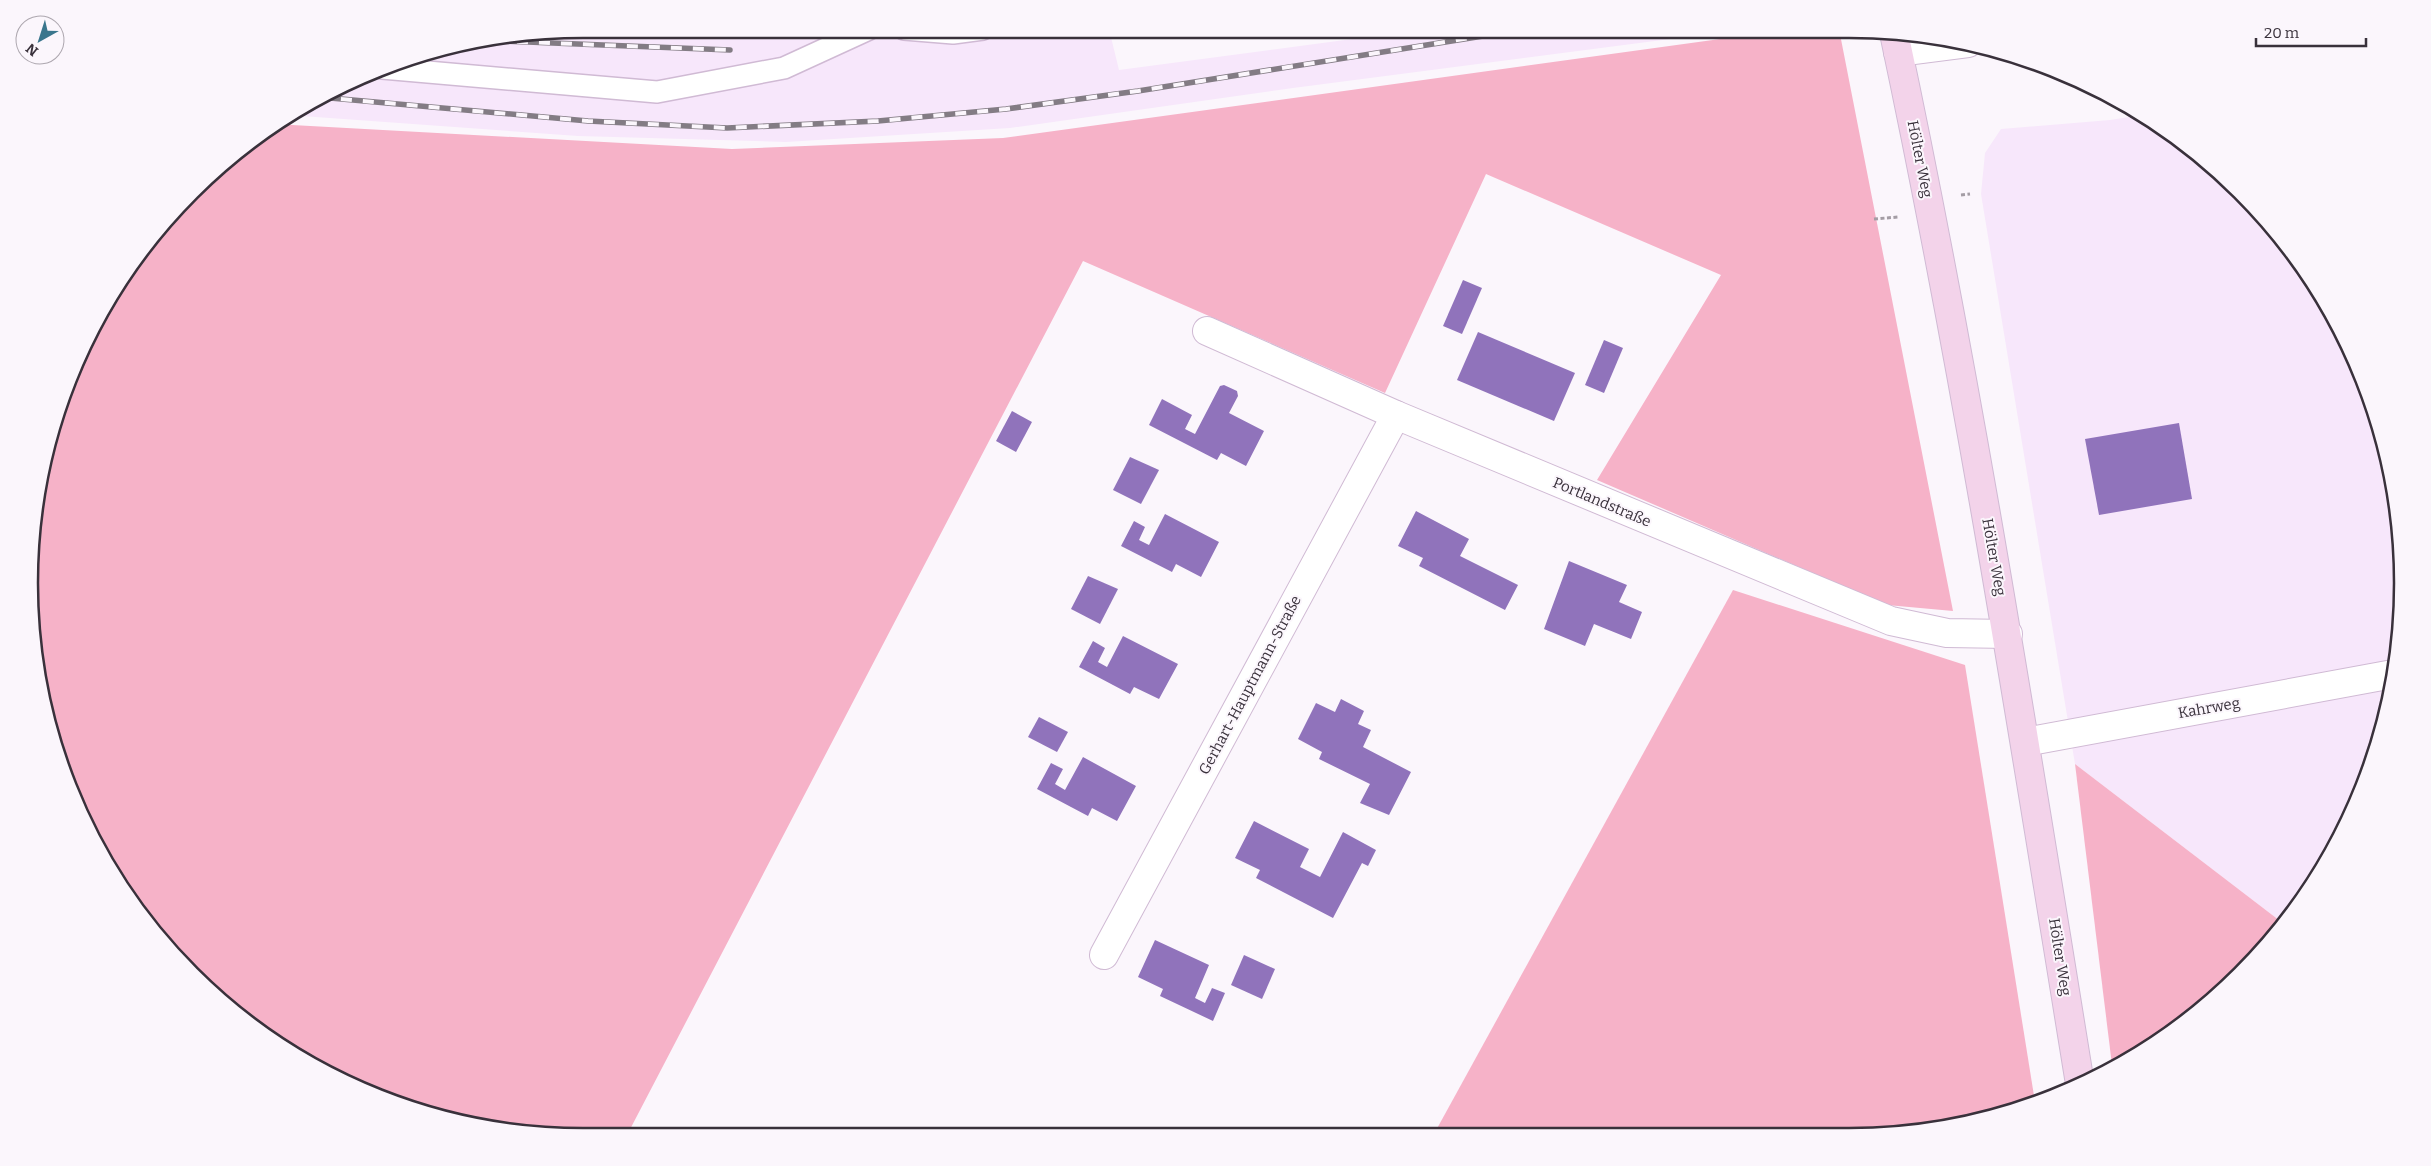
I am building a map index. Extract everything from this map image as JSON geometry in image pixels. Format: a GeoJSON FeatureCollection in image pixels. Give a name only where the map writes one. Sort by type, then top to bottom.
{"type":"FeatureCollection","features":[{"type":"Feature","properties":{"kind":"main road","name":"Hölter Weg"},"geometry":{"type":"LineString","coordinates":[[1896,43],[1957,343],[2008,634],[2079,1077]]}},
{"type":"Feature","properties":{"kind":"street"},"geometry":{"type":"LineString","coordinates":[[1896,43],[1925,43]]}},
{"type":"Feature","properties":{"kind":"street","name":"Portlandstraße"},"geometry":{"type":"LineString","coordinates":[[1207,331],[1396,416],[1891,621],[1947,633],[2008,634]]}},
{"type":"Feature","properties":{"kind":"street","name":"Gerhart-Hauptmann-Straße"},"geometry":{"type":"LineString","coordinates":[[1104,955],[1396,416]]}},
{"type":"Feature","properties":{"kind":"street","name":"Kahrweg"},"geometry":{"type":"LineString","coordinates":[[2025,742],[2385,675]]}},
{"type":"Feature","properties":{"kind":"lane"},"geometry":{"type":"LineString","coordinates":[[399,69],[657,92],[784,68],[849,38]]}},
{"type":"Feature","properties":{"kind":"shaded area"},"geometry":{"type":"Polygon","coordinates":[[[1111,38],[1119,70],[1359,38],[1678,38],[1293,88],[1010,128],[786,142],[578,136],[302,116],[342,94],[408,66],[477,48],[547,39],[1111,38]]]}},
{"type":"Feature","properties":{"kind":"shaded area"},"geometry":{"type":"Polygon","coordinates":[[[1728,38],[1841,38],[1953,611],[1887,605],[1597,480],[1721,275],[1486,174],[1385,393],[1083,261],[631,1128],[547,1127],[512,1124],[442,1110],[408,1100],[342,1072],[280,1037],[251,1016],[197,969],[150,915],[129,886],[111,856],[79,792],[66,758],[48,689],[42,654],[38,583],[42,512],[48,477],[66,408],[79,374],[111,310],[129,280],[150,251],[197,197],[251,150],[287,125],[732,149],[1003,138],[1728,38]]]}},
{"type":"Feature","properties":{"kind":"shaded area"},"geometry":{"type":"Polygon","coordinates":[[[2131,117],[2180,150],[2234,197],[2281,251],[2302,280],[2320,310],[2352,374],[2365,408],[2383,477],[2389,512],[2394,583],[2389,654],[2375,724],[2365,758],[2337,824],[2302,886],[2278,919],[2075,764],[1981,194],[1985,153],[2001,129],[2131,117]]]}},
{"type":"Feature","properties":{"kind":"shaded area"},"geometry":{"type":"Polygon","coordinates":[[[1733,590],[1965,665],[2034,1096],[1989,1110],[1954,1118],[1884,1127],[1437,1128],[1733,590]]]}},
{"type":"Feature","properties":{"kind":"shaded area"},"geometry":{"type":"Polygon","coordinates":[[[2075,764],[2278,919],[2234,969],[2208,993],[2151,1037],[2111,1060],[2075,764]]]}},
{"type":"Feature","properties":{"kind":"building"},"geometry":{"type":"Polygon","coordinates":[[[1463,280],[1482,288],[1462,334],[1443,326],[1463,280]]]}},
{"type":"Feature","properties":{"kind":"building"},"geometry":{"type":"Polygon","coordinates":[[[1478,332],[1575,373],[1554,421],[1457,380],[1478,332]]]}},
{"type":"Feature","properties":{"kind":"building"},"geometry":{"type":"Polygon","coordinates":[[[1604,340],[1623,348],[1604,393],[1585,385],[1604,340]]]}},
{"type":"Feature","properties":{"kind":"building"},"geometry":{"type":"Polygon","coordinates":[[[1224,385],[1237,391],[1238,396],[1229,413],[1264,431],[1246,466],[1221,453],[1217,460],[1149,425],[1162,399],[1192,415],[1185,429],[1195,434],[1220,386],[1224,385]]]}},
{"type":"Feature","properties":{"kind":"building"},"geometry":{"type":"Polygon","coordinates":[[[1012,411],[1032,422],[1016,452],[996,441],[1012,411]]]}},
{"type":"Feature","properties":{"kind":"building"},"geometry":{"type":"Polygon","coordinates":[[[2179,423],[2192,499],[2099,515],[2085,439],[2179,423]]]}},
{"type":"Feature","properties":{"kind":"building"},"geometry":{"type":"Polygon","coordinates":[[[1130,457],[1159,470],[1141,504],[1113,490],[1130,457]]]}},
{"type":"Feature","properties":{"kind":"building"},"geometry":{"type":"Polygon","coordinates":[[[1416,511],[1469,539],[1460,556],[1518,585],[1505,610],[1419,566],[1423,558],[1398,546],[1416,511]]]}},
{"type":"Feature","properties":{"kind":"building"},"geometry":{"type":"Polygon","coordinates":[[[1165,514],[1219,542],[1201,577],[1176,564],[1172,572],[1121,546],[1134,521],[1145,527],[1139,540],[1149,545],[1165,514]]]}},
{"type":"Feature","properties":{"kind":"building"},"geometry":{"type":"Polygon","coordinates":[[[1569,561],[1627,585],[1619,602],[1642,612],[1631,639],[1594,624],[1585,646],[1544,629],[1569,561]]]}},
{"type":"Feature","properties":{"kind":"building"},"geometry":{"type":"Polygon","coordinates":[[[1088,576],[1118,589],[1100,624],[1071,609],[1088,576]]]}},
{"type":"Feature","properties":{"kind":"building"},"geometry":{"type":"Polygon","coordinates":[[[1123,636],[1178,664],[1159,699],[1134,687],[1130,694],[1079,667],[1093,641],[1105,648],[1098,662],[1107,667],[1123,636]]]}},
{"type":"Feature","properties":{"kind":"building"},"geometry":{"type":"Polygon","coordinates":[[[1341,699],[1364,711],[1358,724],[1371,730],[1363,747],[1411,772],[1389,815],[1360,803],[1370,784],[1319,759],[1322,752],[1298,739],[1316,703],[1335,712],[1341,699]]]}},
{"type":"Feature","properties":{"kind":"building"},"geometry":{"type":"Polygon","coordinates":[[[1039,717],[1068,732],[1057,752],[1028,737],[1039,717]]]}},
{"type":"Feature","properties":{"kind":"building"},"geometry":{"type":"Polygon","coordinates":[[[1083,757],[1136,786],[1117,821],[1092,808],[1088,816],[1037,789],[1051,763],[1063,769],[1055,784],[1065,790],[1083,757]]]}},
{"type":"Feature","properties":{"kind":"building"},"geometry":{"type":"Polygon","coordinates":[[[1254,821],[1309,849],[1300,867],[1320,877],[1343,832],[1376,850],[1368,866],[1362,863],[1333,918],[1256,878],[1260,870],[1235,858],[1254,821]]]}},
{"type":"Feature","properties":{"kind":"building"},"geometry":{"type":"Polygon","coordinates":[[[1155,940],[1209,965],[1195,998],[1205,1003],[1212,988],[1225,993],[1213,1021],[1160,996],[1163,989],[1138,977],[1155,940]]]}},
{"type":"Feature","properties":{"kind":"building"},"geometry":{"type":"Polygon","coordinates":[[[1244,955],[1275,969],[1262,999],[1231,985],[1244,955]]]}},
{"type":"Feature","properties":{"kind":"railway"},"geometry":{"type":"LineString","coordinates":[[334,98],[588,121],[727,128],[878,121],[1006,109],[1138,91],[1471,38]]}},
{"type":"Feature","properties":{"kind":"railway"},"geometry":{"type":"LineString","coordinates":[[516,42],[730,50]]}}]}
